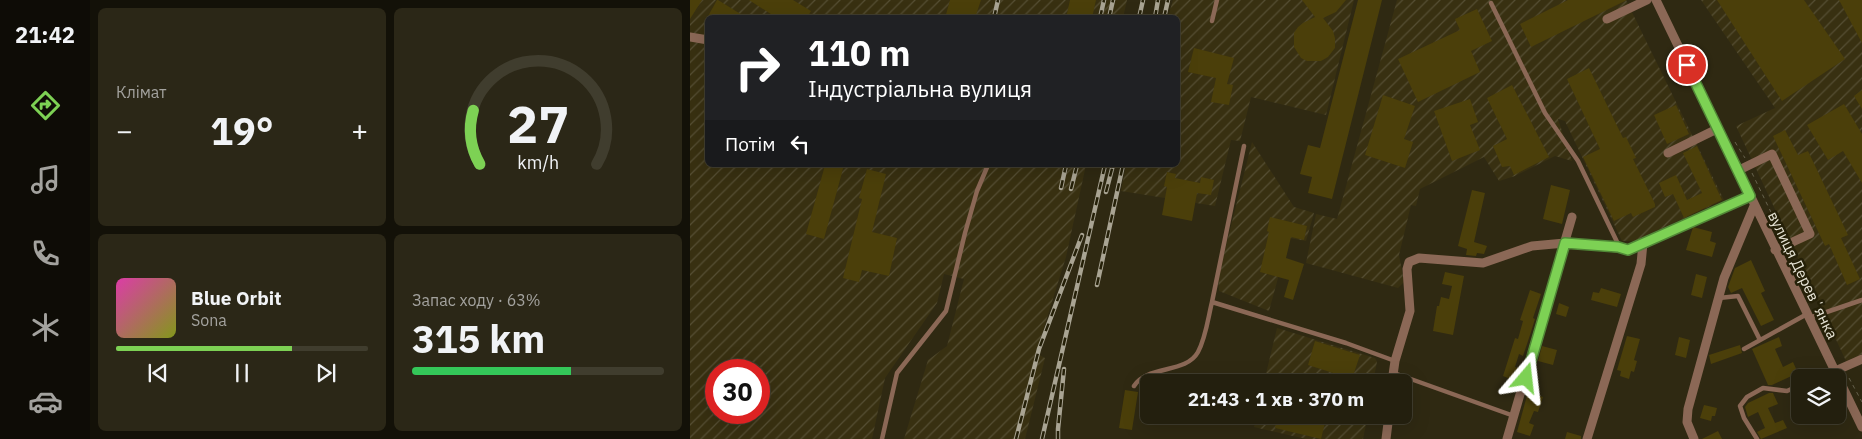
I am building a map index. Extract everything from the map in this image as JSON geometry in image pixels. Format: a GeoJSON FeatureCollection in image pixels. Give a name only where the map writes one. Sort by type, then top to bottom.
{"type":"FeatureCollection","features":[{"type":"Feature","properties":{"kind":"street"},"geometry":{"type":"LineString","coordinates":[[1607,19],[1646,0]]}},
{"type":"Feature","properties":{"kind":"street","name":"вулиця Деревʼянка"},"geometry":{"type":"LineString","coordinates":[[1656,0],[1775,250],[1808,316],[1839,369]]}},
{"type":"Feature","properties":{"kind":"street"},"geometry":{"type":"LineString","coordinates":[[690,37],[705,40]]}},
{"type":"Feature","properties":{"kind":"street"},"geometry":{"type":"LineString","coordinates":[[1668,153],[1718,129]]}},
{"type":"Feature","properties":{"kind":"street"},"geometry":{"type":"LineString","coordinates":[[1737,171],[1772,154],[1810,234],[1775,250]]}},
{"type":"Feature","properties":{"kind":"street"},"geometry":{"type":"LineString","coordinates":[[1394,373],[1395,361],[1410,311],[1407,269],[1409,262],[1419,258],[1483,263],[1532,246],[1565,243],[1628,250],[1750,196]]}},
{"type":"Feature","properties":{"kind":"street"},"geometry":{"type":"LineString","coordinates":[[1694,439],[1687,422],[1688,409],[1724,278],[1754,206]]}},
{"type":"Feature","properties":{"kind":"street"},"geometry":{"type":"LineString","coordinates":[[1507,439],[1572,217]]}},
{"type":"Feature","properties":{"kind":"street"},"geometry":{"type":"LineString","coordinates":[[1587,439],[1641,264],[1643,243]]}},
{"type":"Feature","properties":{"kind":"street"},"geometry":{"type":"LineString","coordinates":[[1839,369],[1862,359]]}},
{"type":"Feature","properties":{"kind":"street","name":"вулиця Деревʼянка"},"geometry":{"type":"LineString","coordinates":[[1846,387],[1862,427]]}},
{"type":"Feature","properties":{"kind":"street"},"geometry":{"type":"LineString","coordinates":[[1386,439],[1388,424]]}},
{"type":"Feature","properties":{"kind":"lane"},"geometry":{"type":"LineString","coordinates":[[1212,21],[1217,0]]}},
{"type":"Feature","properties":{"kind":"lane"},"geometry":{"type":"LineString","coordinates":[[1491,3],[1545,113],[1578,161],[1617,244],[1622,248]]}},
{"type":"Feature","properties":{"kind":"lane"},"geometry":{"type":"LineString","coordinates":[[1134,386],[1137,381],[1186,363],[1198,353],[1212,302],[1244,146]]}},
{"type":"Feature","properties":{"kind":"lane"},"geometry":{"type":"LineString","coordinates":[[882,439],[897,373],[946,311],[965,233],[987,167]]}},
{"type":"Feature","properties":{"kind":"lane"},"geometry":{"type":"LineString","coordinates":[[1719,298],[1738,296],[1760,340]]}},
{"type":"Feature","properties":{"kind":"lane"},"geometry":{"type":"LineString","coordinates":[[1744,349],[1808,316],[1862,300]]}},
{"type":"Feature","properties":{"kind":"lane"},"geometry":{"type":"LineString","coordinates":[[1212,302],[1337,340],[1395,361]]}},
{"type":"Feature","properties":{"kind":"lane"},"geometry":{"type":"LineString","coordinates":[[1394,373],[1514,416]]}},
{"type":"Feature","properties":{"kind":"lane"},"geometry":{"type":"LineString","coordinates":[[1757,439],[1744,418],[1740,406],[1747,397],[1763,388],[1786,391],[1791,390]]}},
{"type":"Feature","properties":{"kind":"path"},"geometry":{"type":"LineString","coordinates":[[1736,142],[1749,165],[1786,245]]}},
{"type":"Feature","properties":{"kind":"path"},"geometry":{"type":"LineString","coordinates":[[1846,379],[1862,402]]}},
{"type":"Feature","properties":{"kind":"shaded area"},"geometry":{"type":"Polygon","coordinates":[[[690,0],[1127,0],[1124,15],[705,15],[705,167],[1086,167],[1066,257],[1036,353],[1045,358],[1025,439],[904,439],[928,360],[947,346],[964,279],[944,274],[937,303],[885,378],[872,439],[690,439],[690,0]]]}},
{"type":"Feature","properties":{"kind":"shaded area"},"geometry":{"type":"Polygon","coordinates":[[[1173,0],[1354,0],[1326,115],[1251,97],[1240,141],[1231,140],[1215,206],[1121,191],[1126,167],[1180,167],[1180,15],[1169,15],[1173,0]]]}},
{"type":"Feature","properties":{"kind":"shaded area"},"geometry":{"type":"Polygon","coordinates":[[[1397,0],[1626,0],[1724,200],[1634,241],[1622,241],[1565,121],[1558,119],[1572,161],[1555,156],[1515,176],[1499,181],[1484,157],[1420,189],[1416,206],[1411,205],[1399,255],[1404,282],[1398,288],[1306,263],[1316,214],[1337,219],[1397,0]]]}},
{"type":"Feature","properties":{"kind":"shaded area"},"geometry":{"type":"Polygon","coordinates":[[[1701,0],[1862,0],[1862,354],[1846,361],[1736,126],[1775,108],[1701,0]]]}},
{"type":"Feature","properties":{"kind":"shaded area"},"geometry":{"type":"Polygon","coordinates":[[[1252,142],[1294,207],[1314,213],[1306,241],[1289,238],[1269,311],[1219,291],[1218,278],[1252,142]]]}},
{"type":"Feature","properties":{"kind":"shaded area"},"geometry":{"type":"Polygon","coordinates":[[[1277,328],[1375,358],[1377,362],[1375,374],[1266,374],[1277,328]]]}},
{"type":"Feature","properties":{"kind":"shaded area"},"geometry":{"type":"Polygon","coordinates":[[[1255,424],[1366,424],[1363,439],[1306,439],[1254,427],[1255,424]]]}},
{"type":"Feature","properties":{"kind":"building"},"geometry":{"type":"Polygon","coordinates":[[[690,0],[702,0],[690,19],[690,0]]]}},
{"type":"Feature","properties":{"kind":"building"},"geometry":{"type":"Polygon","coordinates":[[[718,0],[742,15],[709,15],[718,0]]]}},
{"type":"Feature","properties":{"kind":"building"},"geometry":{"type":"Polygon","coordinates":[[[749,0],[793,0],[811,11],[809,15],[772,15],[749,0]]]}},
{"type":"Feature","properties":{"kind":"building"},"geometry":{"type":"Polygon","coordinates":[[[950,0],[981,0],[976,15],[946,15],[950,0]]]}},
{"type":"Feature","properties":{"kind":"building"},"geometry":{"type":"Polygon","coordinates":[[[1070,0],[1096,0],[1093,15],[1067,15],[1070,0]]]}},
{"type":"Feature","properties":{"kind":"building"},"geometry":{"type":"Polygon","coordinates":[[[1302,0],[1346,0],[1336,12],[1323,18],[1333,31],[1335,48],[1328,57],[1321,61],[1307,61],[1301,58],[1294,47],[1294,33],[1298,27],[1315,17],[1302,0]]]}},
{"type":"Feature","properties":{"kind":"building"},"geometry":{"type":"Polygon","coordinates":[[[1358,0],[1382,0],[1332,199],[1308,193],[1312,177],[1300,174],[1308,145],[1320,148],[1358,0]]]}},
{"type":"Feature","properties":{"kind":"building"},"geometry":{"type":"Polygon","coordinates":[[[1568,0],[1627,0],[1531,47],[1520,24],[1568,0]]]}},
{"type":"Feature","properties":{"kind":"building"},"geometry":{"type":"Polygon","coordinates":[[[1717,0],[1804,0],[1845,59],[1782,101],[1717,0]]]}},
{"type":"Feature","properties":{"kind":"building"},"geometry":{"type":"Polygon","coordinates":[[[1839,0],[1862,0],[1862,43],[1839,0]]]}},
{"type":"Feature","properties":{"kind":"building"},"geometry":{"type":"Polygon","coordinates":[[[1477,9],[1492,41],[1471,51],[1480,72],[1418,102],[1398,59],[1460,30],[1455,19],[1477,9]]]}},
{"type":"Feature","properties":{"kind":"building"},"geometry":{"type":"Polygon","coordinates":[[[1194,48],[1234,58],[1227,84],[1233,85],[1229,105],[1211,102],[1216,78],[1188,72],[1194,48]]]}},
{"type":"Feature","properties":{"kind":"building"},"geometry":{"type":"Polygon","coordinates":[[[1589,68],[1623,138],[1626,137],[1636,158],[1633,159],[1655,204],[1655,207],[1633,217],[1631,213],[1614,221],[1583,157],[1600,149],[1567,79],[1589,68]]]}},
{"type":"Feature","properties":{"kind":"building"},"geometry":{"type":"Polygon","coordinates":[[[1512,85],[1549,157],[1514,175],[1510,166],[1502,167],[1493,146],[1507,139],[1487,98],[1512,85]]]}},
{"type":"Feature","properties":{"kind":"building"},"geometry":{"type":"Polygon","coordinates":[[[1862,90],[1862,109],[1854,96],[1862,90]]]}},
{"type":"Feature","properties":{"kind":"building"},"geometry":{"type":"Polygon","coordinates":[[[1383,95],[1415,106],[1404,139],[1413,142],[1405,168],[1365,155],[1383,95]]]}},
{"type":"Feature","properties":{"kind":"building"},"geometry":{"type":"Polygon","coordinates":[[[1470,99],[1478,122],[1470,125],[1480,150],[1452,161],[1434,111],[1470,99]]]}},
{"type":"Feature","properties":{"kind":"building"},"geometry":{"type":"Polygon","coordinates":[[[1844,104],[1862,134],[1862,183],[1843,151],[1828,160],[1807,125],[1844,104]]]}},
{"type":"Feature","properties":{"kind":"building"},"geometry":{"type":"Polygon","coordinates":[[[1676,105],[1689,134],[1667,144],[1654,115],[1676,105]]]}},
{"type":"Feature","properties":{"kind":"building"},"geometry":{"type":"Polygon","coordinates":[[[1785,130],[1798,155],[1808,151],[1848,235],[1841,238],[1860,279],[1847,285],[1829,244],[1825,246],[1773,136],[1785,130]]]}},
{"type":"Feature","properties":{"kind":"building"},"geometry":{"type":"Polygon","coordinates":[[[1697,146],[1722,200],[1684,218],[1673,194],[1665,197],[1659,183],[1676,175],[1687,200],[1702,193],[1683,153],[1697,146]]]}},
{"type":"Feature","properties":{"kind":"building"},"geometry":{"type":"Polygon","coordinates":[[[824,167],[843,167],[824,239],[806,234],[824,167]]]}},
{"type":"Feature","properties":{"kind":"building"},"geometry":{"type":"Polygon","coordinates":[[[867,169],[886,174],[872,232],[897,238],[889,276],[862,270],[859,282],[843,278],[862,199],[859,198],[867,169]]]}},
{"type":"Feature","properties":{"kind":"building"},"geometry":{"type":"Polygon","coordinates":[[[1167,172],[1176,174],[1175,178],[1200,183],[1201,177],[1214,180],[1211,195],[1197,193],[1192,221],[1162,215],[1167,187],[1164,186],[1167,172]]]}},
{"type":"Feature","properties":{"kind":"building"},"geometry":{"type":"Polygon","coordinates":[[[1551,185],[1570,190],[1562,224],[1543,219],[1551,185]]]}},
{"type":"Feature","properties":{"kind":"building"},"geometry":{"type":"Polygon","coordinates":[[[1472,190],[1485,193],[1474,242],[1487,246],[1484,254],[1477,253],[1476,256],[1466,255],[1467,249],[1458,246],[1472,190]]]}},
{"type":"Feature","properties":{"kind":"building"},"geometry":{"type":"Polygon","coordinates":[[[1270,217],[1307,226],[1304,240],[1291,237],[1286,258],[1304,264],[1293,300],[1284,297],[1289,280],[1260,272],[1269,232],[1267,231],[1270,217]]]}},
{"type":"Feature","properties":{"kind":"building"},"geometry":{"type":"Polygon","coordinates":[[[1693,227],[1712,232],[1710,241],[1716,243],[1712,257],[1686,250],[1693,227]]]}},
{"type":"Feature","properties":{"kind":"building"},"geometry":{"type":"Polygon","coordinates":[[[1751,260],[1765,291],[1761,293],[1774,320],[1761,326],[1742,288],[1731,293],[1728,287],[1735,268],[1751,260]]]}},
{"type":"Feature","properties":{"kind":"building"},"geometry":{"type":"Polygon","coordinates":[[[1445,272],[1464,276],[1453,335],[1433,331],[1437,306],[1439,306],[1441,297],[1449,299],[1452,286],[1442,284],[1445,272]]]}},
{"type":"Feature","properties":{"kind":"building"},"geometry":{"type":"Polygon","coordinates":[[[1696,274],[1707,277],[1702,298],[1691,295],[1696,274]]]}},
{"type":"Feature","properties":{"kind":"building"},"geometry":{"type":"Polygon","coordinates":[[[1601,288],[1621,294],[1617,307],[1591,300],[1593,292],[1599,293],[1601,288]]]}},
{"type":"Feature","properties":{"kind":"building"},"geometry":{"type":"Polygon","coordinates":[[[1530,290],[1541,294],[1523,356],[1519,354],[1515,367],[1520,369],[1515,381],[1503,376],[1515,338],[1518,339],[1523,321],[1520,320],[1530,290]]]}},
{"type":"Feature","properties":{"kind":"building"},"geometry":{"type":"Polygon","coordinates":[[[1559,303],[1569,307],[1566,317],[1556,314],[1559,303]]]}},
{"type":"Feature","properties":{"kind":"building"},"geometry":{"type":"Polygon","coordinates":[[[1627,336],[1640,339],[1634,360],[1637,361],[1634,372],[1631,371],[1629,379],[1620,376],[1621,371],[1617,370],[1627,336]]]}},
{"type":"Feature","properties":{"kind":"building"},"geometry":{"type":"Polygon","coordinates":[[[1679,337],[1690,340],[1686,358],[1675,355],[1679,337]]]}},
{"type":"Feature","properties":{"kind":"building"},"geometry":{"type":"Polygon","coordinates":[[[1779,337],[1782,346],[1775,349],[1783,367],[1793,362],[1796,369],[1791,369],[1791,376],[1768,385],[1752,349],[1779,337]]]}},
{"type":"Feature","properties":{"kind":"building"},"geometry":{"type":"Polygon","coordinates":[[[1315,341],[1360,355],[1354,374],[1336,374],[1308,365],[1315,341]]]}},
{"type":"Feature","properties":{"kind":"building"},"geometry":{"type":"Polygon","coordinates":[[[1740,345],[1742,353],[1711,364],[1709,355],[1740,345]]]}},
{"type":"Feature","properties":{"kind":"building"},"geometry":{"type":"Polygon","coordinates":[[[1542,346],[1557,350],[1553,365],[1538,361],[1542,346]]]}},
{"type":"Feature","properties":{"kind":"building"},"geometry":{"type":"Polygon","coordinates":[[[1125,390],[1138,392],[1132,430],[1119,428],[1125,390]]]}},
{"type":"Feature","properties":{"kind":"building"},"geometry":{"type":"Polygon","coordinates":[[[1528,392],[1543,397],[1538,412],[1534,411],[1529,423],[1534,425],[1530,436],[1517,432],[1528,392]]]}},
{"type":"Feature","properties":{"kind":"building"},"geometry":{"type":"Polygon","coordinates":[[[1773,393],[1778,404],[1768,408],[1775,423],[1783,420],[1787,428],[1761,439],[1757,432],[1765,428],[1758,412],[1748,417],[1745,407],[1748,403],[1773,393]]]}},
{"type":"Feature","properties":{"kind":"building"},"geometry":{"type":"Polygon","coordinates":[[[1704,405],[1717,408],[1715,416],[1712,416],[1711,421],[1700,418],[1704,405]]]}},
{"type":"Feature","properties":{"kind":"building"},"geometry":{"type":"Polygon","coordinates":[[[1276,424],[1325,424],[1321,439],[1275,428],[1276,424]]]}},
{"type":"Feature","properties":{"kind":"building"},"geometry":{"type":"Polygon","coordinates":[[[1718,431],[1722,439],[1702,439],[1718,431]]]}},
{"type":"Feature","properties":{"kind":"building"},"geometry":{"type":"Polygon","coordinates":[[[1567,432],[1581,436],[1581,439],[1565,439],[1567,432]]]}},
{"type":"Feature","properties":{"kind":"railway"},"geometry":{"type":"LineString","coordinates":[[995,15],[998,0]]}},
{"type":"Feature","properties":{"kind":"railway"},"geometry":{"type":"LineString","coordinates":[[1101,15],[1104,0]]}},
{"type":"Feature","properties":{"kind":"railway"},"geometry":{"type":"LineString","coordinates":[[1110,15],[1113,0]]}},
{"type":"Feature","properties":{"kind":"railway"},"geometry":{"type":"LineString","coordinates":[[1140,15],[1143,0]]}},
{"type":"Feature","properties":{"kind":"railway"},"geometry":{"type":"LineString","coordinates":[[1156,15],[1158,0]]}},
{"type":"Feature","properties":{"kind":"railway"},"geometry":{"type":"LineString","coordinates":[[1165,15],[1168,0]]}},
{"type":"Feature","properties":{"kind":"railway"},"geometry":{"type":"LineString","coordinates":[[1061,188],[1066,167]]}},
{"type":"Feature","properties":{"kind":"railway"},"geometry":{"type":"LineString","coordinates":[[1071,189],[1076,167]]}},
{"type":"Feature","properties":{"kind":"railway"},"geometry":{"type":"LineString","coordinates":[[1042,439],[1105,167]]}},
{"type":"Feature","properties":{"kind":"railway"},"geometry":{"type":"LineString","coordinates":[[1106,192],[1112,167]]}},
{"type":"Feature","properties":{"kind":"railway"},"geometry":{"type":"LineString","coordinates":[[1097,285],[1123,167]]}},
{"type":"Feature","properties":{"kind":"railway"},"geometry":{"type":"LineString","coordinates":[[1016,439],[1039,349],[1082,235]]}},
{"type":"Feature","properties":{"kind":"railway"},"geometry":{"type":"LineString","coordinates":[[1058,439],[1064,369]]}},
{"type":"Feature","properties":{"kind":"route"},"geometry":{"type":"LineString","coordinates":[[1526,378],[1565,243],[1618,247],[1628,250],[1750,196],[1687,65]]}}]}
